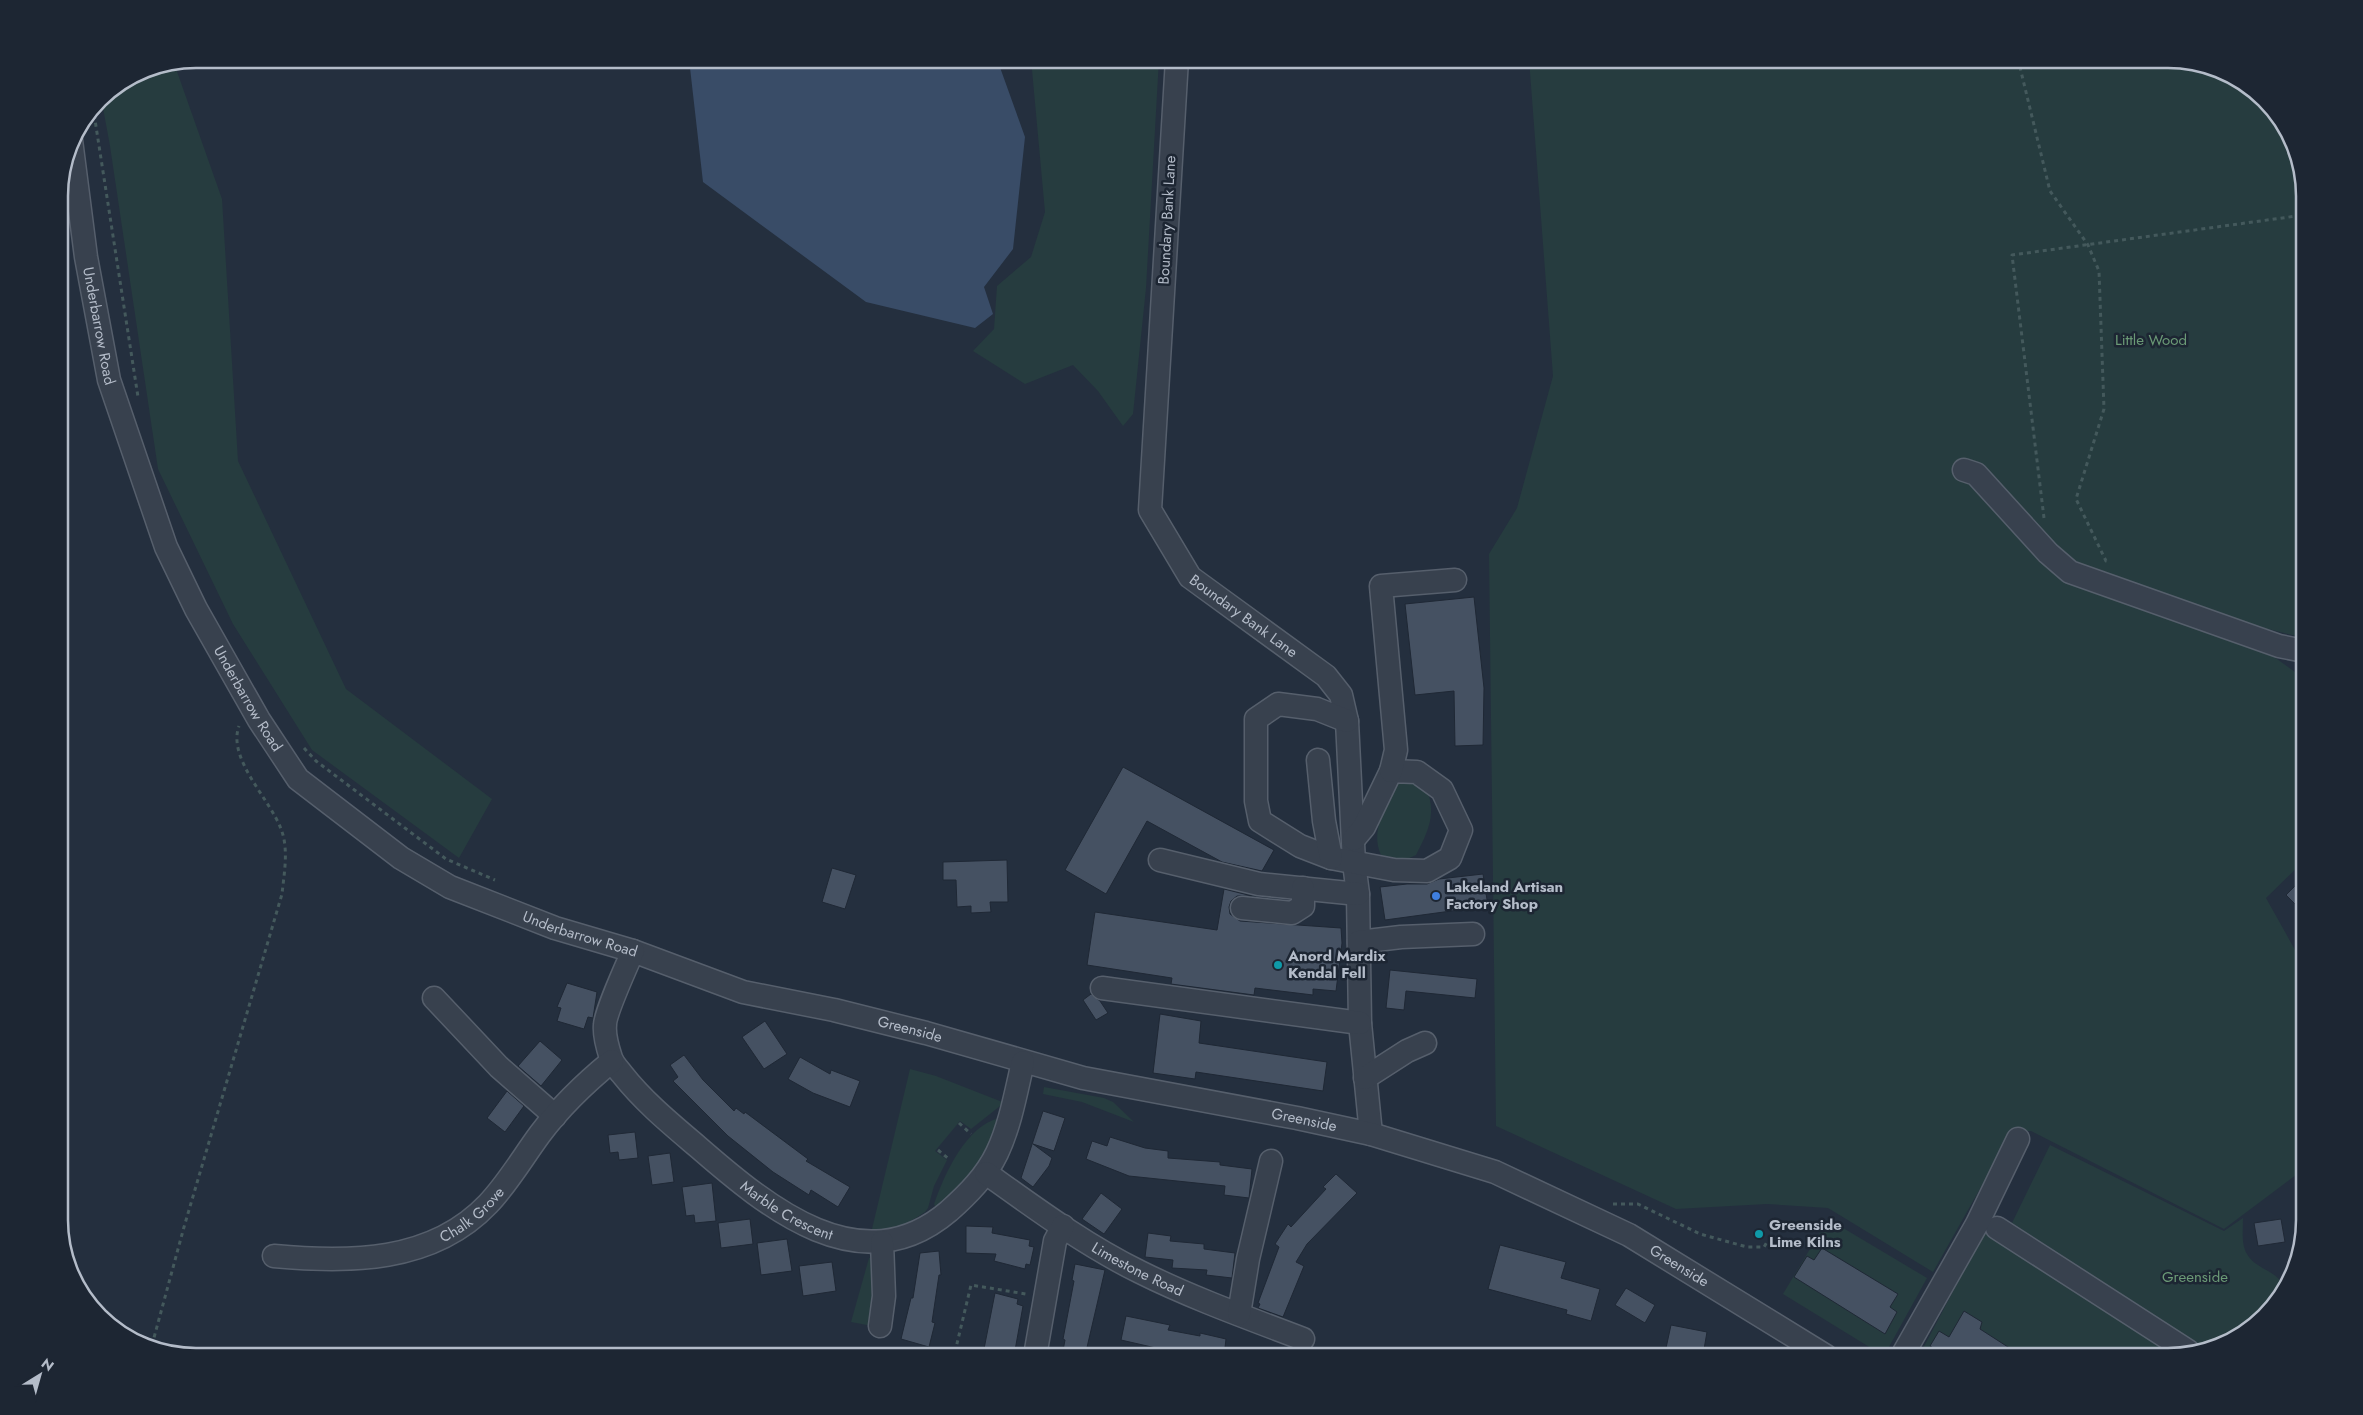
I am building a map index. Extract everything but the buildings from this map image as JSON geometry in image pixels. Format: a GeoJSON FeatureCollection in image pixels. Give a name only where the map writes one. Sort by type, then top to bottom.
{"type":"FeatureCollection","features":[{"type":"Feature","properties":{"kind":"street","name":"Boundary Bank Lane"},"geometry":{"type":"LineString","coordinates":[[1176,68],[1150,510],[1190,577],[1326,676],[1341,695],[1347,721],[1354,863],[1358,894],[1360,1023],[1371,1134]]}},
{"type":"Feature","properties":{"kind":"street","name":"Underbarrow Road"},"geometry":{"type":"LineString","coordinates":[[73,158],[86,257],[109,380],[166,546],[196,609],[248,701],[298,779],[401,858],[450,887],[555,928],[633,951],[743,992]]}},
{"type":"Feature","properties":{"kind":"street"},"geometry":{"type":"LineString","coordinates":[[1964,470],[1976,474],[2048,553],[2070,572],[2278,646],[2295,650]]}},
{"type":"Feature","properties":{"kind":"street"},"geometry":{"type":"LineString","coordinates":[[1354,839],[1364,827],[1391,771],[1396,750],[1381,586],[1455,580]]}},
{"type":"Feature","properties":{"kind":"street"},"geometry":{"type":"LineString","coordinates":[[1347,721],[1317,709],[1278,704],[1256,718],[1256,801],[1260,821],[1300,846],[1331,858],[1391,870],[1427,871],[1450,858],[1461,830],[1442,790],[1417,772],[1391,771]]}},
{"type":"Feature","properties":{"kind":"street"},"geometry":{"type":"LineString","coordinates":[[1318,760],[1324,821],[1331,858]]}},
{"type":"Feature","properties":{"kind":"street"},"geometry":{"type":"LineString","coordinates":[[1160,860],[1259,884],[1358,894]]}},
{"type":"Feature","properties":{"kind":"street"},"geometry":{"type":"LineString","coordinates":[[1242,908],[1292,914],[1303,906],[1303,888]]}},
{"type":"Feature","properties":{"kind":"street"},"geometry":{"type":"LineString","coordinates":[[1359,942],[1401,937],[1473,934]]}},
{"type":"Feature","properties":{"kind":"street","name":"Marble Crescent"},"geometry":{"type":"LineString","coordinates":[[633,951],[605,1024],[612,1061],[640,1098],[731,1175],[780,1210],[808,1227],[829,1235],[882,1242],[913,1234],[937,1220],[959,1202],[986,1173],[997,1152],[1023,1062]]}},
{"type":"Feature","properties":{"kind":"street"},"geometry":{"type":"LineString","coordinates":[[1102,988],[1360,1023]]}},
{"type":"Feature","properties":{"kind":"street","name":"Greenside"},"geometry":{"type":"LineString","coordinates":[[743,992],[844,1012],[926,1033],[1091,1080],[1297,1118],[1371,1134],[1495,1172],[1629,1235],[1813,1348]]}},
{"type":"Feature","properties":{"kind":"street"},"geometry":{"type":"LineString","coordinates":[[434,998],[499,1067],[555,1116]]}},
{"type":"Feature","properties":{"kind":"street"},"geometry":{"type":"LineString","coordinates":[[1365,1078],[1406,1051],[1425,1043]]}},
{"type":"Feature","properties":{"kind":"street","name":"Chalk Grove"},"geometry":{"type":"LineString","coordinates":[[274,1256],[326,1261],[369,1258],[412,1248],[449,1234],[488,1204],[555,1116],[581,1086],[612,1061]]}},
{"type":"Feature","properties":{"kind":"street"},"geometry":{"type":"LineString","coordinates":[[1907,1348],[1977,1224],[2018,1139]]}},
{"type":"Feature","properties":{"kind":"street"},"geometry":{"type":"LineString","coordinates":[[1239,1314],[1248,1259],[1271,1161]]}},
{"type":"Feature","properties":{"kind":"street","name":"Limestone Road"},"geometry":{"type":"LineString","coordinates":[[986,1173],[1064,1226],[1138,1271],[1186,1294],[1303,1339]]}},
{"type":"Feature","properties":{"kind":"street"},"geometry":{"type":"LineString","coordinates":[[1035,1348],[1055,1241],[1064,1226]]}},
{"type":"Feature","properties":{"kind":"street"},"geometry":{"type":"LineString","coordinates":[[1997,1228],[2181,1346]]}},
{"type":"Feature","properties":{"kind":"street"},"geometry":{"type":"LineString","coordinates":[[880,1326],[884,1296],[882,1242]]}},
{"type":"Feature","properties":{"kind":"path"},"geometry":{"type":"LineString","coordinates":[[2020,68],[2050,191],[2088,244],[2099,271],[2104,410],[2076,499],[2106,561],[2115,565]]}},
{"type":"Feature","properties":{"kind":"path"},"geometry":{"type":"LineString","coordinates":[[95,117],[139,402]]}},
{"type":"Feature","properties":{"kind":"path"},"geometry":{"type":"LineString","coordinates":[[2048,553],[2012,255],[2295,216]]}},
{"type":"Feature","properties":{"kind":"path"},"geometry":{"type":"LineString","coordinates":[[153,1340],[184,1227],[282,894],[286,860],[282,831],[244,765],[238,747],[238,731],[248,701]]}},
{"type":"Feature","properties":{"kind":"path"},"geometry":{"type":"LineString","coordinates":[[303,747],[316,761],[446,859],[500,883]]}},
{"type":"Feature","properties":{"kind":"path"},"geometry":{"type":"LineString","coordinates":[[959,1124],[971,1134]]}},
{"type":"Feature","properties":{"kind":"path"},"geometry":{"type":"LineString","coordinates":[[938,1150],[950,1160]]}},
{"type":"Feature","properties":{"kind":"path"},"geometry":{"type":"LineString","coordinates":[[1610,1204],[1638,1204],[1700,1234],[1747,1247],[1764,1247],[1768,1242]]}},
{"type":"Feature","properties":{"kind":"path"},"geometry":{"type":"LineString","coordinates":[[956,1348],[971,1285],[1020,1293]]}},
{"type":"Feature","properties":{"kind":"green space"},"geometry":{"type":"Polygon","coordinates":[[[1032,68],[1158,68],[1146,288],[1133,414],[1123,426],[1098,391],[1073,365],[1025,384],[973,351],[994,329],[997,286],[1031,257],[1045,212],[1032,68]]]}},
{"type":"Feature","properties":{"kind":"green space","name":"Little Wood"},"geometry":{"type":"Polygon","coordinates":[[[1530,68],[2168,68],[2201,72],[2216,77],[2232,85],[2258,105],[2269,118],[2286,147],[2291,162],[2295,187],[2295,636],[2268,629],[2259,646],[2295,673],[2296,869],[2266,898],[2296,951],[2296,1175],[2224,1229],[2031,1131],[2012,1132],[1933,1272],[1828,1208],[1767,1204],[1676,1209],[1496,1126],[1489,554],[1517,508],[1553,376],[1530,68]]]}},
{"type":"Feature","properties":{"kind":"green space"},"geometry":{"type":"Polygon","coordinates":[[[176,69],[222,199],[238,461],[346,689],[492,799],[459,858],[312,750],[233,624],[158,469],[103,107],[131,85],[147,77],[176,69]]]}},
{"type":"Feature","properties":{"kind":"green space"},"geometry":{"type":"Polygon","coordinates":[[[68,195],[69,216],[68,231],[68,195]]]}},
{"type":"Feature","properties":{"kind":"green space"},"geometry":{"type":"Polygon","coordinates":[[[1399,780],[1425,786],[1431,805],[1428,830],[1416,855],[1403,861],[1381,855],[1377,837],[1380,819],[1395,784],[1399,780]]]}},
{"type":"Feature","properties":{"kind":"green space"},"geometry":{"type":"Polygon","coordinates":[[[910,1069],[936,1076],[1005,1103],[1004,1106],[1000,1106],[971,1129],[960,1121],[935,1151],[947,1160],[934,1186],[928,1208],[925,1212],[907,1223],[893,1228],[872,1229],[910,1069]]]}},
{"type":"Feature","properties":{"kind":"green space"},"geometry":{"type":"Polygon","coordinates":[[[1044,1087],[1104,1098],[1113,1102],[1134,1122],[1082,1102],[1043,1094],[1044,1087]]]}},
{"type":"Feature","properties":{"kind":"green space"},"geometry":{"type":"Polygon","coordinates":[[[1000,1118],[990,1145],[971,1177],[937,1210],[934,1204],[950,1166],[958,1153],[977,1130],[1000,1118]]]}},
{"type":"Feature","properties":{"kind":"green space","name":"Greenside"},"geometry":{"type":"Polygon","coordinates":[[[2050,1145],[2224,1231],[2243,1218],[2243,1241],[2247,1254],[2255,1263],[2280,1281],[2258,1310],[2245,1321],[2216,1338],[2198,1344],[2012,1223],[2050,1145]]]}},
{"type":"Feature","properties":{"kind":"green space"},"geometry":{"type":"Polygon","coordinates":[[[1828,1219],[1927,1278],[1888,1348],[1871,1348],[1783,1294],[1828,1219]]]}},
{"type":"Feature","properties":{"kind":"green space"},"geometry":{"type":"Polygon","coordinates":[[[1987,1227],[2172,1347],[2168,1348],[1923,1348],[1987,1227]]]}},
{"type":"Feature","properties":{"kind":"green space"},"geometry":{"type":"Polygon","coordinates":[[[869,1258],[875,1258],[872,1326],[851,1322],[869,1258]]]}},
{"type":"Feature","properties":{"kind":"water"},"geometry":{"type":"Polygon","coordinates":[[[690,68],[1000,68],[1025,137],[1013,249],[984,287],[993,314],[975,328],[866,302],[703,182],[690,68]]]}},
{"type":"Feature","properties":{"kind":"place","name":"Lakeland Artisan Factory Shop"},"geometry":{"type":"Point","coordinates":[1436,896]}},
{"type":"Feature","properties":{"kind":"place","name":"Anord Mardix Kendal Fell"},"geometry":{"type":"Point","coordinates":[1278,965]}},
{"type":"Feature","properties":{"kind":"place","name":"Greenside Lime Kilns"},"geometry":{"type":"Point","coordinates":[1759,1234]}}]}
